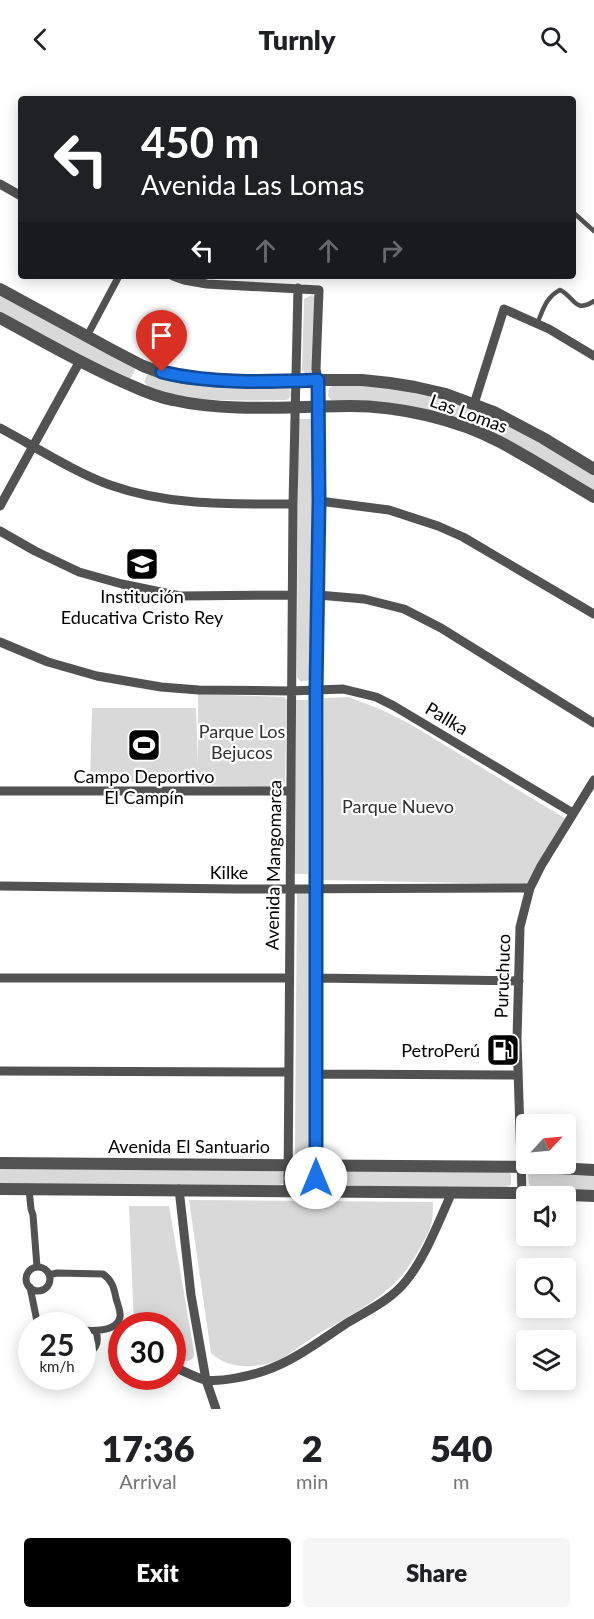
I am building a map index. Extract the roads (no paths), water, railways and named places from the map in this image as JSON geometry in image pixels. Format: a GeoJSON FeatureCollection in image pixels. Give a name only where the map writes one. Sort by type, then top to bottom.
{"type":"FeatureCollection","features":[{"type":"Feature","properties":{"kind":"street"},"geometry":{"type":"LineString","coordinates":[[0,184],[18,194]]}},
{"type":"Feature","properties":{"kind":"street"},"geometry":{"type":"LineString","coordinates":[[87,336],[117,279]]}},
{"type":"Feature","properties":{"kind":"street"},"geometry":{"type":"LineString","coordinates":[[181,279],[207,284],[319,290],[316,369],[319,501],[316,690],[316,1191]]}},
{"type":"Feature","properties":{"kind":"street","name":"Avenida Mangomarca"},"geometry":{"type":"LineString","coordinates":[[288,1191],[293,504],[298,288]]}},
{"type":"Feature","properties":{"kind":"street","name":"Las Lomas"},"geometry":{"type":"LineString","coordinates":[[0,289],[143,366],[183,378],[362,380],[446,394],[518,424],[594,469]]}},
{"type":"Feature","properties":{"kind":"street"},"geometry":{"type":"LineString","coordinates":[[474,404],[504,309],[537,324],[594,356]]}},
{"type":"Feature","properties":{"kind":"street","name":"Las Lomas"},"geometry":{"type":"LineString","coordinates":[[0,318],[109,376],[172,400],[200,405],[385,408],[451,422],[498,441],[594,497]]}},
{"type":"Feature","properties":{"kind":"street"},"geometry":{"type":"LineString","coordinates":[[0,506],[80,361]]}},
{"type":"Feature","properties":{"kind":"street"},"geometry":{"type":"LineString","coordinates":[[135,387],[143,366]]}},
{"type":"Feature","properties":{"kind":"street"},"geometry":{"type":"LineString","coordinates":[[0,428],[109,485],[148,496],[220,505],[293,504]]}},
{"type":"Feature","properties":{"kind":"street"},"geometry":{"type":"LineString","coordinates":[[319,501],[389,510],[438,526],[463,537],[594,614]]}},
{"type":"Feature","properties":{"kind":"street"},"geometry":{"type":"LineString","coordinates":[[0,531],[79,572],[134,586],[180,596],[292,595]]}},
{"type":"Feature","properties":{"kind":"street"},"geometry":{"type":"LineString","coordinates":[[318,596],[364,599],[404,609],[441,628],[594,723]]}},
{"type":"Feature","properties":{"kind":"street","name":"Pallka"},"geometry":{"type":"LineString","coordinates":[[0,642],[48,662],[97,676],[161,687],[199,690],[343,689],[376,697],[573,813]]}},
{"type":"Feature","properties":{"kind":"street","name":"Puruchuco"},"geometry":{"type":"LineString","coordinates":[[520,1114],[518,1071],[512,1039],[519,981],[520,927],[530,888],[541,866],[594,780]]}},
{"type":"Feature","properties":{"kind":"street"},"geometry":{"type":"LineString","coordinates":[[0,791],[290,791]]}},
{"type":"Feature","properties":{"kind":"street","name":"Kilke"},"geometry":{"type":"LineString","coordinates":[[0,886],[235,889],[530,888]]}},
{"type":"Feature","properties":{"kind":"street"},"geometry":{"type":"LineString","coordinates":[[0,978],[289,978]]}},
{"type":"Feature","properties":{"kind":"street"},"geometry":{"type":"LineString","coordinates":[[316,978],[519,981]]}},
{"type":"Feature","properties":{"kind":"street"},"geometry":{"type":"LineString","coordinates":[[0,1071],[289,1072]]}},
{"type":"Feature","properties":{"kind":"street"},"geometry":{"type":"LineString","coordinates":[[316,1074],[496,1075],[518,1071]]}},
{"type":"Feature","properties":{"kind":"street","name":"Avenida El Santuario"},"geometry":{"type":"LineString","coordinates":[[0,1163],[516,1167]]}},
{"type":"Feature","properties":{"kind":"street","name":"Avenida El Santuario"},"geometry":{"type":"LineString","coordinates":[[576,1168],[594,1170]]}},
{"type":"Feature","properties":{"kind":"street"},"geometry":{"type":"LineString","coordinates":[[0,1189],[516,1193]]}},
{"type":"Feature","properties":{"kind":"street"},"geometry":{"type":"LineString","coordinates":[[29,1189],[33,1215],[35,1267]]}},
{"type":"Feature","properties":{"kind":"street"},"geometry":{"type":"LineString","coordinates":[[179,1189],[190,1295],[206,1380],[216,1409]]}},
{"type":"Feature","properties":{"kind":"street"},"geometry":{"type":"LineString","coordinates":[[186,1372],[206,1380],[239,1378],[266,1371],[287,1361],[393,1294],[414,1271],[452,1192]]}},
{"type":"Feature","properties":{"kind":"street"},"geometry":{"type":"LineString","coordinates":[[576,1195],[594,1196]]}},
{"type":"Feature","properties":{"kind":"street"},"geometry":{"type":"LineString","coordinates":[[30,1287],[37,1290],[44,1289],[49,1283],[49,1275],[45,1269],[35,1267],[27,1276],[35,1312]]}},
{"type":"Feature","properties":{"kind":"street"},"geometry":{"type":"LineString","coordinates":[[49,1275],[91,1273],[103,1274],[109,1278],[114,1287],[120,1316],[117,1323],[110,1328],[96,1331],[98,1336],[96,1345]]}},
{"type":"Feature","properties":{"kind":"lane"},"geometry":{"type":"LineString","coordinates":[[576,215],[594,231]]}},
{"type":"Feature","properties":{"kind":"lane"},"geometry":{"type":"LineString","coordinates":[[537,324],[546,302],[560,290],[580,306],[594,301]]}},
{"type":"Feature","properties":{"kind":"lane"},"geometry":{"type":"LineString","coordinates":[[496,1075],[498,1041],[512,1039],[507,1060]]}},
{"type":"Feature","properties":{"kind":"lane"},"geometry":{"type":"LineString","coordinates":[[498,1061],[511,1061],[518,1071]]}},
{"type":"Feature","properties":{"kind":"place","name":"Institución Educativa Cristo Rey"},"geometry":{"type":"Point","coordinates":[142,564]}},
{"type":"Feature","properties":{"kind":"place","name":"Campo Deportivo El Campín"},"geometry":{"type":"Point","coordinates":[144,745]}},
{"type":"Feature","properties":{"kind":"place","name":"PetroPerú"},"geometry":{"type":"Point","coordinates":[503,1050]}},
{"type":"Feature","properties":{"kind":"park label","name":"Parque Los Bejucos"},"geometry":{"type":"Point","coordinates":[242,741]}},
{"type":"Feature","properties":{"kind":"park label","name":"Parque Nuevo"},"geometry":{"type":"Point","coordinates":[398,806]}}]}
